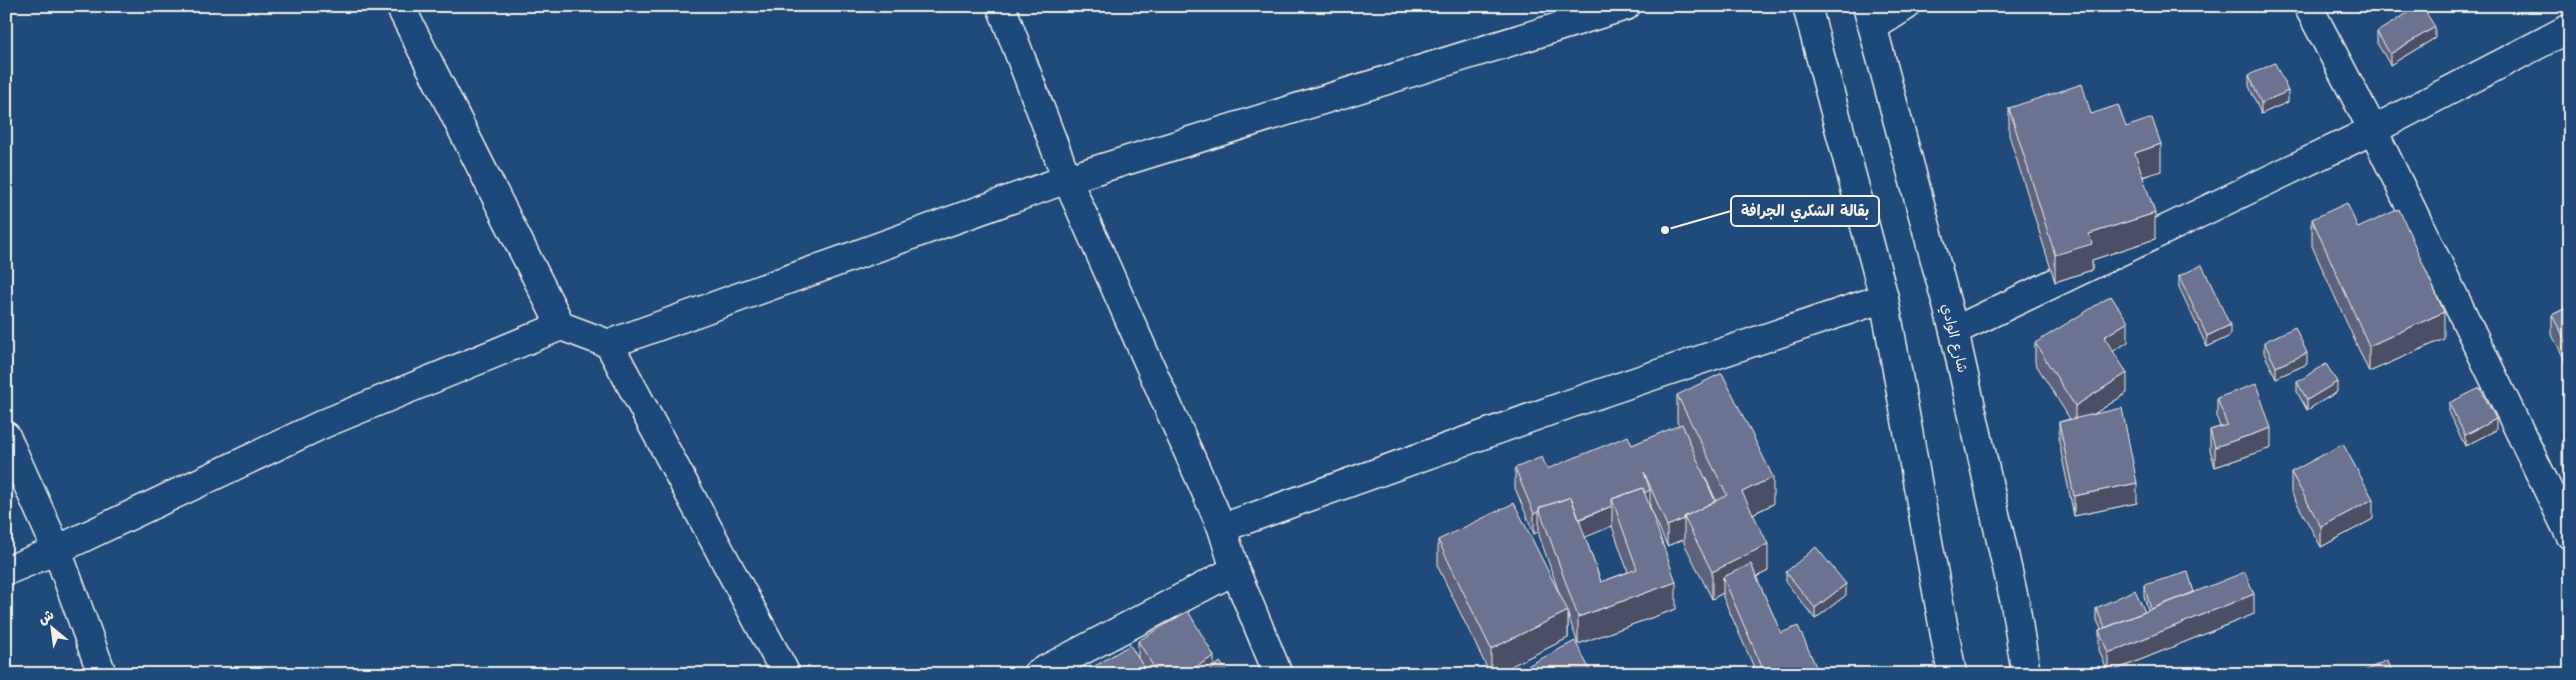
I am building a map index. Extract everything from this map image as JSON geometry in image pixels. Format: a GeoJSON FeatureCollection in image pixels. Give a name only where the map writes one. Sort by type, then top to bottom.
{"type":"FeatureCollection","features":[{"type":"Feature","properties":{"kind":"street"},"geometry":{"type":"LineString","coordinates":[[400,6],[561,326],[609,344],[1066,179],[1626,6]]}},
{"type":"Feature","properties":{"kind":"street"},"geometry":{"type":"LineString","coordinates":[[1001,6],[1066,179],[1222,528],[1235,570],[1278,674]]}},
{"type":"Feature","properties":{"kind":"street"},"geometry":{"type":"LineString","coordinates":[[1807,6],[1884,298],[1952,674]]}},
{"type":"Feature","properties":{"kind":"street"},"geometry":{"type":"LineString","coordinates":[[1870,16],[1906,6]]}},
{"type":"Feature","properties":{"kind":"street"},"geometry":{"type":"LineString","coordinates":[[2308,6],[2373,130],[2570,535]]}},
{"type":"Feature","properties":{"kind":"street","name":"شارع الوادي"},"geometry":{"type":"LineString","coordinates":[[1870,16],[1954,331],[2015,604],[2026,674]]}},
{"type":"Feature","properties":{"kind":"street"},"geometry":{"type":"LineString","coordinates":[[1954,331],[2373,130],[2570,28]]}},
{"type":"Feature","properties":{"kind":"street"},"geometry":{"type":"LineString","coordinates":[[1222,528],[1572,403],[1884,298]]}},
{"type":"Feature","properties":{"kind":"street"},"geometry":{"type":"LineString","coordinates":[[6,571],[57,550],[323,424],[561,326]]}},
{"type":"Feature","properties":{"kind":"street"},"geometry":{"type":"LineString","coordinates":[[609,344],[786,674]]}},
{"type":"Feature","properties":{"kind":"street"},"geometry":{"type":"LineString","coordinates":[[6,436],[57,550],[102,674]]}},
{"type":"Feature","properties":{"kind":"street"},"geometry":{"type":"LineString","coordinates":[[1037,674],[1235,570]]}},
{"type":"Feature","properties":{"kind":"building"},"geometry":{"type":"Polygon","coordinates":[[[2419,6],[2422,6],[2435,27],[2390,54],[2377,32],[2419,6]]]}},
{"type":"Feature","properties":{"kind":"building"},"geometry":{"type":"Polygon","coordinates":[[[2275,63],[2288,91],[2261,103],[2249,75],[2275,63]]]}},
{"type":"Feature","properties":{"kind":"building"},"geometry":{"type":"Polygon","coordinates":[[[2082,84],[2091,114],[2118,105],[2126,127],[2152,118],[2161,144],[2135,153],[2155,213],[2089,234],[2092,244],[2055,255],[2009,108],[2082,84]]]}},
{"type":"Feature","properties":{"kind":"building"},"geometry":{"type":"Polygon","coordinates":[[[2347,203],[2358,228],[2399,209],[2444,312],[2369,346],[2312,219],[2347,203]]]}},
{"type":"Feature","properties":{"kind":"building"},"geometry":{"type":"Polygon","coordinates":[[[2202,265],[2230,325],[2207,336],[2179,276],[2202,265]]]}},
{"type":"Feature","properties":{"kind":"building"},"geometry":{"type":"Polygon","coordinates":[[[2111,296],[2128,322],[2104,337],[2127,373],[2075,406],[2035,343],[2111,296]]]}},
{"type":"Feature","properties":{"kind":"building"},"geometry":{"type":"Polygon","coordinates":[[[2570,306],[2570,350],[2552,315],[2570,306]]]}},
{"type":"Feature","properties":{"kind":"building"},"geometry":{"type":"Polygon","coordinates":[[[2295,327],[2307,353],[2276,367],[2264,342],[2295,327]]]}},
{"type":"Feature","properties":{"kind":"building"},"geometry":{"type":"Polygon","coordinates":[[[2326,364],[2337,382],[2307,400],[2297,382],[2326,364]]]}},
{"type":"Feature","properties":{"kind":"building"},"geometry":{"type":"Polygon","coordinates":[[[1722,373],[1773,477],[1742,492],[1768,544],[1712,572],[1684,517],[1727,495],[1677,395],[1722,373]]]}},
{"type":"Feature","properties":{"kind":"building"},"geometry":{"type":"Polygon","coordinates":[[[2256,384],[2271,428],[2215,447],[2210,430],[2227,425],[2217,398],[2256,384]]]}},
{"type":"Feature","properties":{"kind":"building"},"geometry":{"type":"Polygon","coordinates":[[[2480,388],[2496,419],[2465,435],[2449,403],[2480,388]]]}},
{"type":"Feature","properties":{"kind":"building"},"geometry":{"type":"Polygon","coordinates":[[[2122,408],[2137,483],[2074,496],[2059,422],[2122,408]]]}},
{"type":"Feature","properties":{"kind":"building"},"geometry":{"type":"Polygon","coordinates":[[[1682,424],[1715,501],[1684,517],[1684,519],[1667,526],[1644,472],[1650,490],[1644,493],[1643,488],[1612,499],[1612,506],[1579,519],[1571,497],[1539,508],[1539,511],[1534,514],[1515,468],[1542,457],[1547,469],[1628,436],[1632,445],[1682,424]]]}},
{"type":"Feature","properties":{"kind":"building"},"geometry":{"type":"Polygon","coordinates":[[[2570,435],[2570,452],[2562,440],[2570,435]]]}},
{"type":"Feature","properties":{"kind":"building"},"geometry":{"type":"Polygon","coordinates":[[[2343,444],[2373,499],[2321,527],[2291,472],[2343,444]]]}},
{"type":"Feature","properties":{"kind":"building"},"geometry":{"type":"Polygon","coordinates":[[[1643,488],[1676,582],[1578,617],[1539,508],[1571,497],[1601,582],[1637,569],[1612,499],[1643,488]]]}},
{"type":"Feature","properties":{"kind":"building"},"geometry":{"type":"Polygon","coordinates":[[[1514,503],[1568,611],[1491,649],[1438,540],[1514,503]]]}},
{"type":"Feature","properties":{"kind":"building"},"geometry":{"type":"Polygon","coordinates":[[[1816,547],[1846,584],[1815,608],[1786,572],[1816,547]]]}},
{"type":"Feature","properties":{"kind":"building"},"geometry":{"type":"Polygon","coordinates":[[[1751,564],[1781,633],[1798,626],[1818,671],[1812,674],[1765,674],[1723,577],[1751,564]]]}},
{"type":"Feature","properties":{"kind":"building"},"geometry":{"type":"Polygon","coordinates":[[[2188,572],[2194,592],[2151,609],[2144,585],[2188,572]]]}},
{"type":"Feature","properties":{"kind":"building"},"geometry":{"type":"Polygon","coordinates":[[[2245,572],[2254,594],[2108,653],[2099,630],[2245,572]]]}},
{"type":"Feature","properties":{"kind":"building"},"geometry":{"type":"Polygon","coordinates":[[[2135,590],[2145,612],[2105,628],[2096,608],[2135,590]]]}},
{"type":"Feature","properties":{"kind":"building"},"geometry":{"type":"Polygon","coordinates":[[[1188,611],[1214,656],[1184,674],[1158,674],[1138,641],[1188,611]]]}},
{"type":"Feature","properties":{"kind":"building"},"geometry":{"type":"Polygon","coordinates":[[[1575,641],[1592,674],[1512,674],[1575,641]]]}},
{"type":"Feature","properties":{"kind":"building"},"geometry":{"type":"Polygon","coordinates":[[[1130,645],[1148,674],[1093,674],[1090,669],[1130,645]]]}},
{"type":"Feature","properties":{"kind":"building"},"geometry":{"type":"Polygon","coordinates":[[[2387,660],[2394,674],[2358,674],[2387,660]]]}},
{"type":"Feature","properties":{"kind":"building"},"geometry":{"type":"Polygon","coordinates":[[[1220,662],[1229,674],[1206,674],[1220,662]]]}},
{"type":"Feature","properties":{"kind":"place","name":"بقالة الشكري الجرافة"},"geometry":{"type":"Point","coordinates":[1665,230]}}]}
